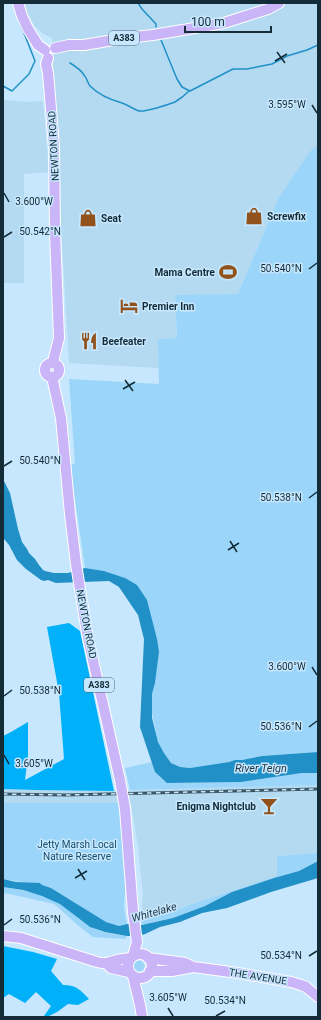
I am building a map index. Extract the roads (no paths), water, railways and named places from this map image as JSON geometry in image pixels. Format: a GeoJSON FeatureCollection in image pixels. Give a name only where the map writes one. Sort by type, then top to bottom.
{"type":"FeatureCollection","features":[{"type":"Feature","properties":{"kind":"main road"},"geometry":{"type":"LineString","coordinates":[[18,3],[25,23],[34,37],[41,40],[51,53]]}},
{"type":"Feature","properties":{"kind":"main road","name":"A383"},"geometry":{"type":"LineString","coordinates":[[51,53],[65,53],[84,45],[224,23],[268,9],[279,3]]}},
{"type":"Feature","properties":{"kind":"main road","name":"NEWTON ROAD"},"geometry":{"type":"LineString","coordinates":[[51,53],[53,67],[48,73],[54,147],[55,232],[59,338],[54,362],[57,364],[59,369],[56,375],[52,377],[61,418],[76,564],[88,638],[120,780],[125,809],[136,940],[132,957]]}},
{"type":"Feature","properties":{"kind":"main road"},"geometry":{"type":"LineString","coordinates":[[3,936],[21,938],[106,964],[111,968],[131,974],[138,978],[143,978],[149,973]]}},
{"type":"Feature","properties":{"kind":"main road","name":"NEWTON ROAD"},"geometry":{"type":"LineString","coordinates":[[136,940],[146,957]]}},
{"type":"Feature","properties":{"kind":"main road"},"geometry":{"type":"LineString","coordinates":[[106,964],[138,955],[146,957]]}},
{"type":"Feature","properties":{"kind":"main road","name":"A383"},"geometry":{"type":"LineString","coordinates":[[131,974],[128,963],[132,957]]}},
{"type":"Feature","properties":{"kind":"main road","name":"A383"},"geometry":{"type":"LineString","coordinates":[[146,957],[150,961],[151,966],[149,973]]}},
{"type":"Feature","properties":{"kind":"main road","name":"THE AVENUE"},"geometry":{"type":"LineString","coordinates":[[146,957],[185,963],[193,967]]}},
{"type":"Feature","properties":{"kind":"main road","name":"THE AVENUE"},"geometry":{"type":"LineString","coordinates":[[149,973],[193,967],[238,973],[291,982],[306,988],[318,997]]}},
{"type":"Feature","properties":{"kind":"main road"},"geometry":{"type":"LineString","coordinates":[[140,1005],[149,973]]}},
{"type":"Feature","properties":{"kind":"main road"},"geometry":{"type":"LineString","coordinates":[[131,974],[142,1017]]}},
{"type":"Feature","properties":{"kind":"water","name":"River Teign"},"geometry":{"type":"Polygon","coordinates":[[[3,479],[10,493],[22,542],[43,570],[54,573],[68,573],[85,568],[104,571],[125,578],[137,585],[147,600],[159,652],[152,694],[152,718],[158,742],[171,763],[180,767],[190,768],[262,756],[318,752],[318,773],[302,773],[241,782],[167,783],[155,772],[140,727],[144,639],[138,615],[119,587],[109,581],[56,583],[48,580],[44,581],[26,569],[17,560],[4,539],[3,479]]]}},
{"type":"Feature","properties":{"kind":"water"},"geometry":{"type":"Polygon","coordinates":[[[318,861],[318,878],[271,892],[227,908],[202,913],[138,936],[127,936],[105,932],[90,927],[60,904],[23,890],[3,887],[3,879],[16,882],[40,883],[51,888],[106,922],[119,926],[127,924],[142,925],[173,918],[205,906],[232,892],[299,871],[318,861]]]}},
{"type":"Feature","properties":{"kind":"waterway"},"geometry":{"type":"LineString","coordinates":[[138,3],[156,24],[156,27]]}},
{"type":"Feature","properties":{"kind":"waterway"},"geometry":{"type":"LineString","coordinates":[[3,86],[12,91],[29,74],[35,61],[17,17]]}},
{"type":"Feature","properties":{"kind":"waterway"},"geometry":{"type":"LineString","coordinates":[[161,40],[177,79],[182,87],[190,91],[233,69],[247,69],[272,64],[287,56],[318,45]]}},
{"type":"Feature","properties":{"kind":"waterway"},"geometry":{"type":"LineString","coordinates":[[70,63],[81,71],[86,77],[90,86],[97,92],[139,111],[175,102],[189,91]]}},
{"type":"Feature","properties":{"kind":"railway"},"geometry":{"type":"LineString","coordinates":[[3,794],[66,795],[318,789]]}},
{"type":"Feature","properties":{"kind":"place","name":"Screwfix"},"geometry":{"type":"Point","coordinates":[254,216]}},
{"type":"Feature","properties":{"kind":"place","name":"Seat"},"geometry":{"type":"Point","coordinates":[88,218]}},
{"type":"Feature","properties":{"kind":"place","name":"Mama Centre"},"geometry":{"type":"Point","coordinates":[228,272]}},
{"type":"Feature","properties":{"kind":"place","name":"Premier Inn"},"geometry":{"type":"Point","coordinates":[129,306]}},
{"type":"Feature","properties":{"kind":"place","name":"Beefeater"},"geometry":{"type":"Point","coordinates":[89,341]}},
{"type":"Feature","properties":{"kind":"place","name":"Enigma Nightclub"},"geometry":{"type":"Point","coordinates":[269,806]}},
{"type":"Feature","properties":{"kind":"park label","name":"Jetty Marsh Local Nature Reserve"},"geometry":{"type":"Point","coordinates":[77,850]}},
{"type":"Feature","properties":{"kind":"water label","name":"Whitelake"},"geometry":{"type":"Point","coordinates":[154,912]}}]}
